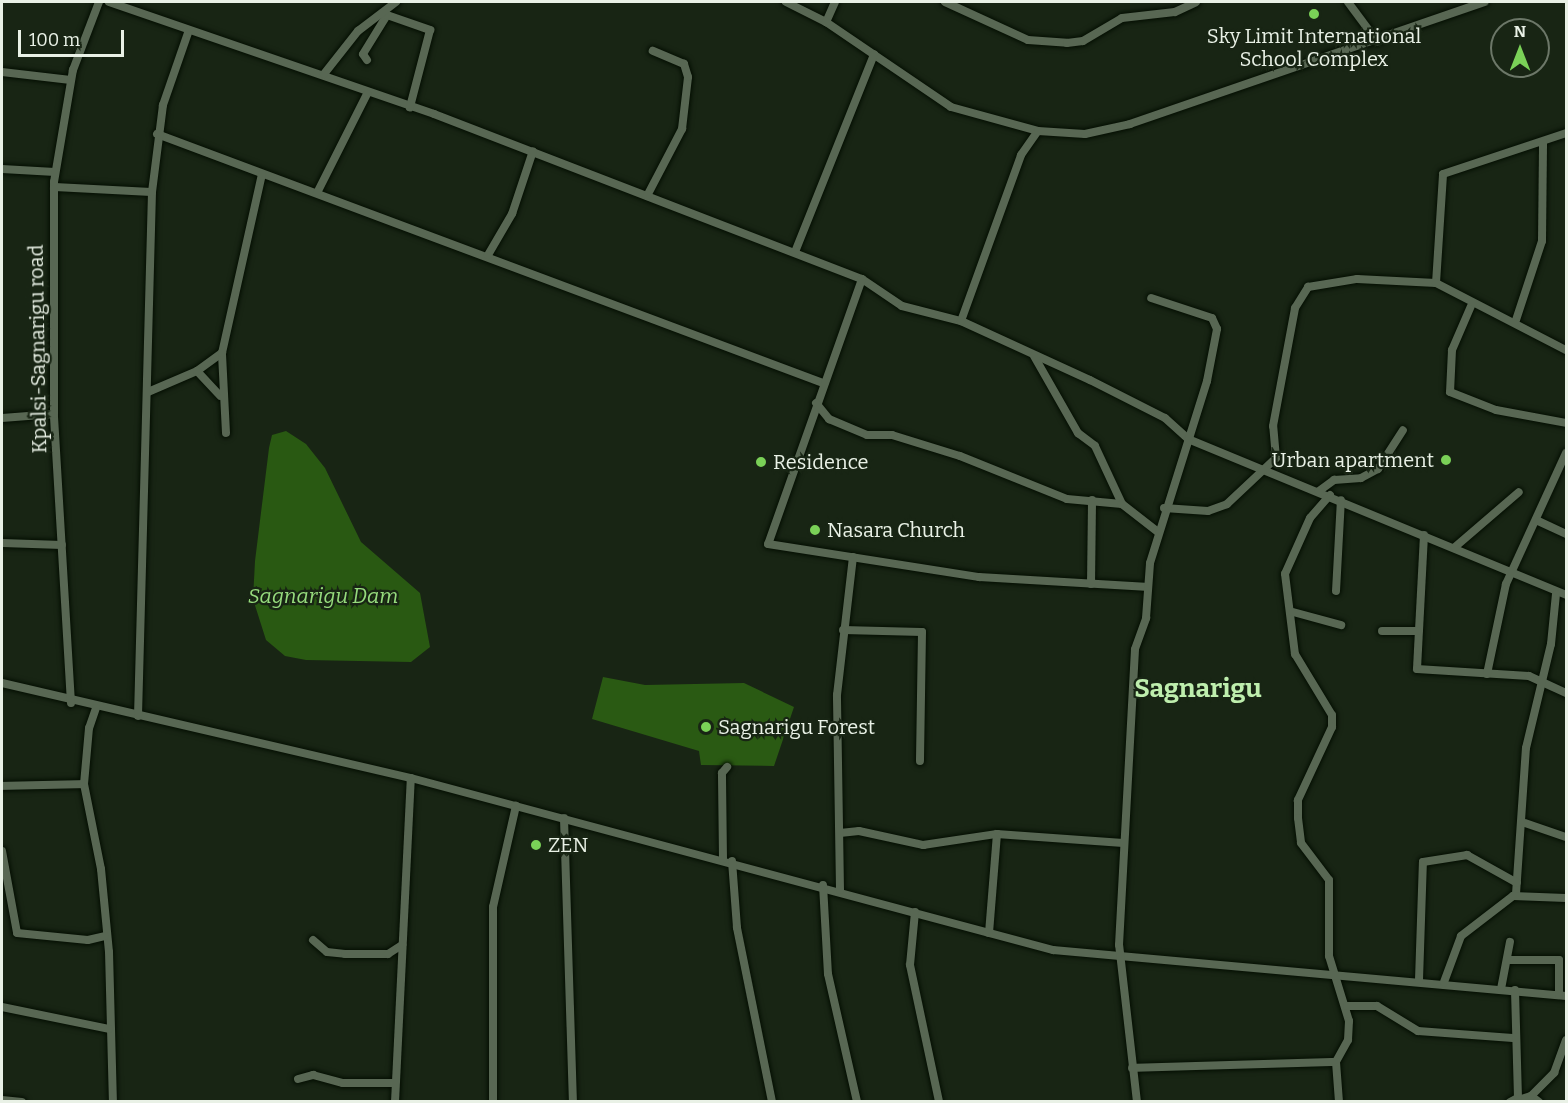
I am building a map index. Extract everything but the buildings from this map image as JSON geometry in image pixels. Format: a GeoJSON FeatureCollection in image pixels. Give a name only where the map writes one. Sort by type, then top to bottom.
{"type":"FeatureCollection","features":[{"type":"Feature","properties":{"kind":"street","name":"Kpalsi-Sagnarigu road"},"geometry":{"type":"LineString","coordinates":[[71,703],[54,414],[54,187],[71,80],[99,2]]}},
{"type":"Feature","properties":{"kind":"street"},"geometry":{"type":"LineString","coordinates":[[109,2],[324,74],[367,94],[533,151],[862,279],[902,306],[961,321],[1165,418],[1188,440],[1513,570],[1556,594],[1566,595]]}},
{"type":"Feature","properties":{"kind":"street"},"geometry":{"type":"LineString","coordinates":[[324,74],[358,31],[396,2]]}},
{"type":"Feature","properties":{"kind":"street"},"geometry":{"type":"LineString","coordinates":[[786,2],[825,22],[964,113],[1038,131],[1104,131],[1377,41],[1485,2]]}},
{"type":"Feature","properties":{"kind":"street"},"geometry":{"type":"LineString","coordinates":[[825,22],[835,2]]}},
{"type":"Feature","properties":{"kind":"street"},"geometry":{"type":"LineString","coordinates":[[945,2],[1019,37],[1067,43],[1083,41],[1122,18],[1175,12],[1196,2]]}},
{"type":"Feature","properties":{"kind":"street"},"geometry":{"type":"LineString","coordinates":[[1348,2],[1377,41]]}},
{"type":"Feature","properties":{"kind":"street"},"geometry":{"type":"LineString","coordinates":[[367,60],[363,54],[387,15],[430,30],[410,107]]}},
{"type":"Feature","properties":{"kind":"street"},"geometry":{"type":"LineString","coordinates":[[138,716],[152,192],[157,134],[189,30]]}},
{"type":"Feature","properties":{"kind":"street"},"geometry":{"type":"LineString","coordinates":[[647,196],[682,129],[688,77],[684,64],[653,51]]}},
{"type":"Feature","properties":{"kind":"street"},"geometry":{"type":"LineString","coordinates":[[795,252],[874,54]]}},
{"type":"Feature","properties":{"kind":"street"},"geometry":{"type":"LineString","coordinates":[[2,72],[71,80]]}},
{"type":"Feature","properties":{"kind":"street"},"geometry":{"type":"LineString","coordinates":[[317,193],[367,94]]}},
{"type":"Feature","properties":{"kind":"street"},"geometry":{"type":"LineString","coordinates":[[961,321],[1021,155],[1038,131]]}},
{"type":"Feature","properties":{"kind":"street"},"geometry":{"type":"LineString","coordinates":[[157,134],[488,255],[823,383]]}},
{"type":"Feature","properties":{"kind":"street"},"geometry":{"type":"LineString","coordinates":[[1436,284],[1439,178],[1566,134]]}},
{"type":"Feature","properties":{"kind":"street"},"geometry":{"type":"LineString","coordinates":[[1516,320],[1542,242],[1543,142]]}},
{"type":"Feature","properties":{"kind":"street"},"geometry":{"type":"LineString","coordinates":[[488,255],[512,214],[533,151]]}},
{"type":"Feature","properties":{"kind":"street"},"geometry":{"type":"LineString","coordinates":[[2,169],[55,172]]}},
{"type":"Feature","properties":{"kind":"street"},"geometry":{"type":"LineString","coordinates":[[226,432],[222,352],[262,174]]}},
{"type":"Feature","properties":{"kind":"street"},"geometry":{"type":"LineString","coordinates":[[54,187],[152,192]]}},
{"type":"Feature","properties":{"kind":"street"},"geometry":{"type":"LineString","coordinates":[[862,279],[823,383],[768,544],[979,577],[1145,587]]}},
{"type":"Feature","properties":{"kind":"street"},"geometry":{"type":"LineString","coordinates":[[1164,508],[1212,510],[1267,472],[1277,453],[1273,426],[1299,297],[1327,281],[1436,284],[1471,306],[1516,320],[1566,350]]}},
{"type":"Feature","properties":{"kind":"street"},"geometry":{"type":"LineString","coordinates":[[1137,1101],[1119,959],[1123,843],[1135,649],[1146,618],[1145,587],[1164,508],[1188,440],[1216,325],[1151,298]]}},
{"type":"Feature","properties":{"kind":"street"},"geometry":{"type":"LineString","coordinates":[[1471,306],[1452,350],[1450,392],[1496,410],[1566,423]]}},
{"type":"Feature","properties":{"kind":"street"},"geometry":{"type":"LineString","coordinates":[[148,392],[197,371],[222,352]]}},
{"type":"Feature","properties":{"kind":"street"},"geometry":{"type":"LineString","coordinates":[[1034,356],[1078,433],[1095,446],[1122,504],[1158,532]]}},
{"type":"Feature","properties":{"kind":"street"},"geometry":{"type":"LineString","coordinates":[[197,371],[217,388],[223,403]]}},
{"type":"Feature","properties":{"kind":"street"},"geometry":{"type":"LineString","coordinates":[[816,403],[829,419],[867,435],[892,435],[1068,499],[1122,504]]}},
{"type":"Feature","properties":{"kind":"street"},"geometry":{"type":"LineString","coordinates":[[2,418],[54,414]]}},
{"type":"Feature","properties":{"kind":"street"},"geometry":{"type":"LineString","coordinates":[[1319,491],[1334,480],[1361,478],[1378,469],[1403,430]]}},
{"type":"Feature","properties":{"kind":"street"},"geometry":{"type":"LineString","coordinates":[[1487,674],[1494,624],[1513,570],[1565,462],[1566,453]]}},
{"type":"Feature","properties":{"kind":"street"},"geometry":{"type":"LineString","coordinates":[[1455,548],[1519,492]]}},
{"type":"Feature","properties":{"kind":"street"},"geometry":{"type":"LineString","coordinates":[[1330,495],[1310,518],[1285,574],[1293,612],[1295,654],[1332,715],[1332,727],[1298,800],[1298,818],[1301,843],[1329,878],[1329,956],[1347,1006],[1348,1040],[1336,1062],[1339,1101]]}},
{"type":"Feature","properties":{"kind":"street"},"geometry":{"type":"LineString","coordinates":[[1091,584],[1092,500]]}},
{"type":"Feature","properties":{"kind":"street"},"geometry":{"type":"LineString","coordinates":[[1336,591],[1341,500]]}},
{"type":"Feature","properties":{"kind":"street"},"geometry":{"type":"LineString","coordinates":[[1536,520],[1566,534]]}},
{"type":"Feature","properties":{"kind":"street"},"geometry":{"type":"LineString","coordinates":[[1424,535],[1417,631],[1416,666],[1420,671],[1487,674],[1544,682],[1566,693]]}},
{"type":"Feature","properties":{"kind":"street"},"geometry":{"type":"LineString","coordinates":[[2,543],[62,545]]}},
{"type":"Feature","properties":{"kind":"street"},"geometry":{"type":"LineString","coordinates":[[840,890],[837,695],[853,557]]}},
{"type":"Feature","properties":{"kind":"street"},"geometry":{"type":"LineString","coordinates":[[1516,894],[1525,823],[1526,748],[1544,682],[1556,594]]}},
{"type":"Feature","properties":{"kind":"street"},"geometry":{"type":"LineString","coordinates":[[1293,612],[1341,626]]}},
{"type":"Feature","properties":{"kind":"street"},"geometry":{"type":"LineString","coordinates":[[843,630],[922,632],[920,761]]}},
{"type":"Feature","properties":{"kind":"street"},"geometry":{"type":"LineString","coordinates":[[1382,631],[1417,631]]}},
{"type":"Feature","properties":{"kind":"street"},"geometry":{"type":"LineString","coordinates":[[2,683],[71,703],[411,778],[823,885],[990,933],[1119,959],[1334,971],[1563,995],[1563,959],[1507,960]]}},
{"type":"Feature","properties":{"kind":"street"},"geometry":{"type":"LineString","coordinates":[[96,708],[88,728],[84,784],[101,869],[113,1101]]}},
{"type":"Feature","properties":{"kind":"street"},"geometry":{"type":"LineString","coordinates":[[723,859],[722,773],[728,767]]}},
{"type":"Feature","properties":{"kind":"street"},"geometry":{"type":"LineString","coordinates":[[394,1101],[411,778]]}},
{"type":"Feature","properties":{"kind":"street"},"geometry":{"type":"LineString","coordinates":[[2,786],[84,784]]}},
{"type":"Feature","properties":{"kind":"street"},"geometry":{"type":"LineString","coordinates":[[493,1101],[492,907],[516,806]]}},
{"type":"Feature","properties":{"kind":"street"},"geometry":{"type":"LineString","coordinates":[[564,818],[573,1101]]}},
{"type":"Feature","properties":{"kind":"street"},"geometry":{"type":"LineString","coordinates":[[1525,823],[1566,837]]}},
{"type":"Feature","properties":{"kind":"street"},"geometry":{"type":"LineString","coordinates":[[840,833],[859,831],[923,845],[997,834],[1123,843]]}},
{"type":"Feature","properties":{"kind":"street"},"geometry":{"type":"LineString","coordinates":[[990,933],[997,834]]}},
{"type":"Feature","properties":{"kind":"street"},"geometry":{"type":"LineString","coordinates":[[2,851],[16,933],[88,940],[105,936]]}},
{"type":"Feature","properties":{"kind":"street"},"geometry":{"type":"LineString","coordinates":[[1419,980],[1423,862],[1467,855],[1517,883]]}},
{"type":"Feature","properties":{"kind":"street"},"geometry":{"type":"LineString","coordinates":[[732,861],[737,928],[772,1101]]}},
{"type":"Feature","properties":{"kind":"street"},"geometry":{"type":"LineString","coordinates":[[823,885],[828,974],[857,1101]]}},
{"type":"Feature","properties":{"kind":"street"},"geometry":{"type":"LineString","coordinates":[[1444,982],[1461,936],[1516,894],[1566,898]]}},
{"type":"Feature","properties":{"kind":"street"},"geometry":{"type":"LineString","coordinates":[[915,912],[910,965],[939,1101]]}},
{"type":"Feature","properties":{"kind":"street"},"geometry":{"type":"LineString","coordinates":[[313,940],[327,952],[345,954],[388,954],[402,945]]}},
{"type":"Feature","properties":{"kind":"street"},"geometry":{"type":"LineString","coordinates":[[1501,989],[1510,942]]}},
{"type":"Feature","properties":{"kind":"street"},"geometry":{"type":"LineString","coordinates":[[1515,990],[1513,1038],[1515,1100],[1532,1096],[1554,1073],[1566,1040]]}},
{"type":"Feature","properties":{"kind":"street"},"geometry":{"type":"LineString","coordinates":[[1347,1006],[1377,1006],[1418,1031],[1513,1038]]}},
{"type":"Feature","properties":{"kind":"street"},"geometry":{"type":"LineString","coordinates":[[2,1007],[110,1029]]}},
{"type":"Feature","properties":{"kind":"street"},"geometry":{"type":"LineString","coordinates":[[1132,1068],[1336,1062]]}},
{"type":"Feature","properties":{"kind":"street"},"geometry":{"type":"LineString","coordinates":[[298,1079],[313,1075],[343,1083],[395,1083]]}},
{"type":"Feature","properties":{"kind":"street"},"geometry":{"type":"LineString","coordinates":[[1532,1096],[1539,1101]]}},
{"type":"Feature","properties":{"kind":"street"},"geometry":{"type":"LineString","coordinates":[[2,1100],[22,1101]]}},
{"type":"Feature","properties":{"kind":"shaded area","name":"Sagnarigu Forest"},"geometry":{"type":"Polygon","coordinates":[[[603,677],[645,685],[744,683],[794,707],[774,766],[701,765],[699,751],[592,719],[603,677]]]}},
{"type":"Feature","properties":{"kind":"water","name":"Sagnarigu Dam"},"geometry":{"type":"Polygon","coordinates":[[[286,431],[306,444],[325,468],[361,542],[420,593],[430,647],[411,662],[306,660],[285,656],[266,640],[253,599],[255,561],[272,435],[286,431]]]}},
{"type":"Feature","properties":{"kind":"place","name":"Sky Limit International School Complex"},"geometry":{"type":"Point","coordinates":[1314,14]}},
{"type":"Feature","properties":{"kind":"place","name":"Urban apartment"},"geometry":{"type":"Point","coordinates":[1446,460]}},
{"type":"Feature","properties":{"kind":"place","name":"Residence"},"geometry":{"type":"Point","coordinates":[761,462]}},
{"type":"Feature","properties":{"kind":"place","name":"Nasara Church"},"geometry":{"type":"Point","coordinates":[815,530]}},
{"type":"Feature","properties":{"kind":"place","name":"Sagnarigu Forest"},"geometry":{"type":"Point","coordinates":[706,727]}},
{"type":"Feature","properties":{"kind":"place","name":"ZEN"},"geometry":{"type":"Point","coordinates":[536,845]}},
{"type":"Feature","properties":{"kind":"district","name":"Sagnarigu"},"geometry":{"type":"Point","coordinates":[1198,689]}}]}
